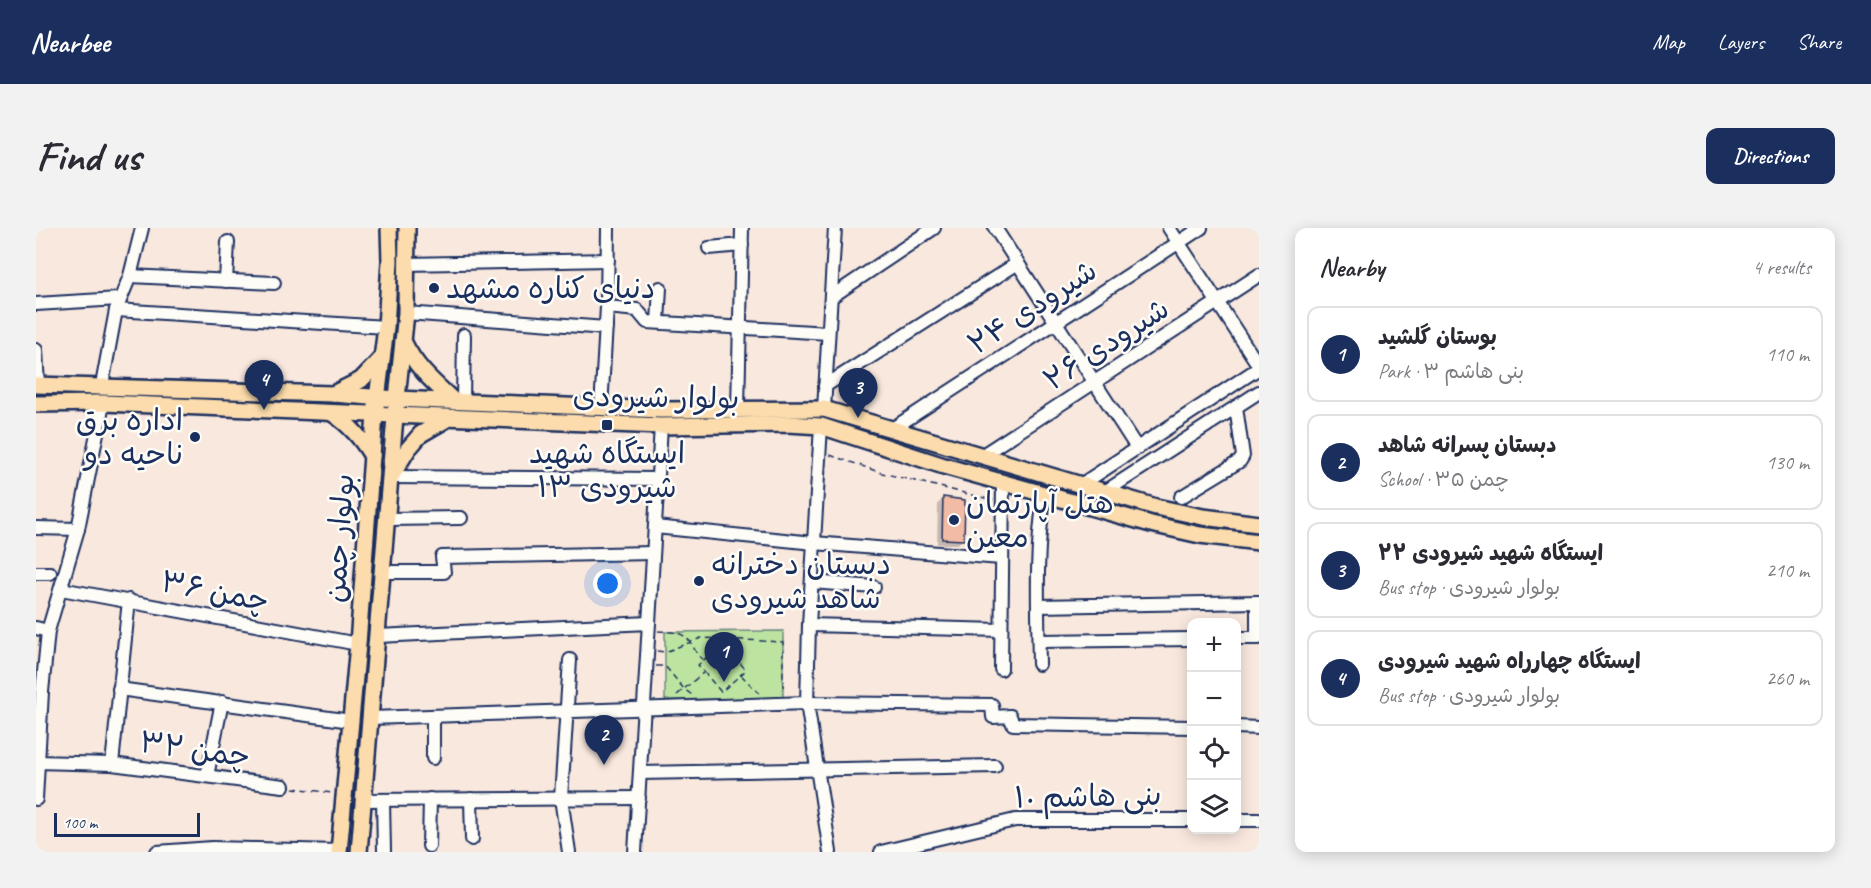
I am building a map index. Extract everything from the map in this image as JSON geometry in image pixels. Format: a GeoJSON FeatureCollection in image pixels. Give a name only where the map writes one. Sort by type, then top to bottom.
{"type":"FeatureCollection","features":[{"type":"Feature","properties":{"kind":"main road","name":"بولوار چمن"},"geometry":{"type":"LineString","coordinates":[[339,851],[358,644],[376,398],[386,327],[390,261],[389,228]]}},
{"type":"Feature","properties":{"kind":"main road","name":"بولوار چمن"},"geometry":{"type":"LineString","coordinates":[[359,852],[396,399],[406,313],[407,228]]}},
{"type":"Feature","properties":{"kind":"main road"},"geometry":{"type":"LineString","coordinates":[[403,341],[424,374],[459,402]]}},
{"type":"Feature","properties":{"kind":"main road"},"geometry":{"type":"LineString","coordinates":[[333,394],[361,380],[382,358]]}},
{"type":"Feature","properties":{"kind":"main road","name":"بولوار شیرودی"},"geometry":{"type":"LineString","coordinates":[[37,385],[333,394],[601,408],[824,409],[1103,493],[1203,517],[1259,524]]}},
{"type":"Feature","properties":{"kind":"main road","name":"بولوار شیرودی"},"geometry":{"type":"LineString","coordinates":[[36,404],[103,403],[395,417],[661,426],[788,424],[821,426],[944,466],[1151,524],[1200,535],[1259,542]]}},
{"type":"Feature","properties":{"kind":"main road"},"geometry":{"type":"LineString","coordinates":[[332,413],[348,423],[361,438],[372,457]]}},
{"type":"Feature","properties":{"kind":"main road"},"geometry":{"type":"LineString","coordinates":[[390,477],[408,449],[421,435],[447,419]]}},
{"type":"Feature","properties":{"kind":"street"},"geometry":{"type":"LineString","coordinates":[[102,386],[118,305],[130,276],[142,228]]}},
{"type":"Feature","properties":{"kind":"street"},"geometry":{"type":"LineString","coordinates":[[601,408],[607,307],[608,228]]}},
{"type":"Feature","properties":{"kind":"street"},"geometry":{"type":"LineString","coordinates":[[738,409],[742,228]]}},
{"type":"Feature","properties":{"kind":"street"},"geometry":{"type":"LineString","coordinates":[[824,409],[835,228]]}},
{"type":"Feature","properties":{"kind":"street"},"geometry":{"type":"LineString","coordinates":[[831,297],[934,228]]}},
{"type":"Feature","properties":{"kind":"street"},"geometry":{"type":"LineString","coordinates":[[995,228],[1137,448]]}},
{"type":"Feature","properties":{"kind":"street"},"geometry":{"type":"LineString","coordinates":[[1079,486],[1259,367],[1169,228]]}},
{"type":"Feature","properties":{"kind":"street","name":"شیرودی ۲۴"},"geometry":{"type":"LineString","coordinates":[[892,429],[1201,228]]}},
{"type":"Feature","properties":{"kind":"street"},"geometry":{"type":"LineString","coordinates":[[226,280],[228,242]]}},
{"type":"Feature","properties":{"kind":"street"},"geometry":{"type":"LineString","coordinates":[[709,248],[742,245]]}},
{"type":"Feature","properties":{"kind":"street"},"geometry":{"type":"LineString","coordinates":[[408,264],[608,260]]}},
{"type":"Feature","properties":{"kind":"street"},"geometry":{"type":"LineString","coordinates":[[825,386],[1018,263]]}},
{"type":"Feature","properties":{"kind":"street","name":"شیرودی ۲۶"},"geometry":{"type":"LineString","coordinates":[[981,456],[1259,275]]}},
{"type":"Feature","properties":{"kind":"street"},"geometry":{"type":"LineString","coordinates":[[130,276],[274,283]]}},
{"type":"Feature","properties":{"kind":"street"},"geometry":{"type":"LineString","coordinates":[[658,322],[660,288]]}},
{"type":"Feature","properties":{"kind":"street"},"geometry":{"type":"LineString","coordinates":[[36,304],[118,305],[386,327]]}},
{"type":"Feature","properties":{"kind":"street"},"geometry":{"type":"LineString","coordinates":[[607,307],[637,310],[646,321],[828,333]]}},
{"type":"Feature","properties":{"kind":"street"},"geometry":{"type":"LineString","coordinates":[[406,313],[606,328]]}},
{"type":"Feature","properties":{"kind":"street"},"geometry":{"type":"LineString","coordinates":[[459,402],[464,336]]}},
{"type":"Feature","properties":{"kind":"street"},"geometry":{"type":"LineString","coordinates":[[36,350],[37,385]]}},
{"type":"Feature","properties":{"kind":"street"},"geometry":{"type":"LineString","coordinates":[[1103,493],[1259,392]]}},
{"type":"Feature","properties":{"kind":"street"},"geometry":{"type":"LineString","coordinates":[[36,799],[42,629],[62,589],[78,530],[103,403]]}},
{"type":"Feature","properties":{"kind":"street"},"geometry":{"type":"LineString","coordinates":[[1181,497],[1240,461],[1243,456],[1236,407]]}},
{"type":"Feature","properties":{"kind":"street"},"geometry":{"type":"LineString","coordinates":[[635,852],[661,426]]}},
{"type":"Feature","properties":{"kind":"street"},"geometry":{"type":"LineString","coordinates":[[821,426],[809,625],[807,703],[830,852]]}},
{"type":"Feature","properties":{"kind":"street"},"geometry":{"type":"LineString","coordinates":[[390,477],[658,479]]}},
{"type":"Feature","properties":{"kind":"street"},"geometry":{"type":"LineString","coordinates":[[1001,669],[1004,482]]}},
{"type":"Feature","properties":{"kind":"street"},"geometry":{"type":"LineString","coordinates":[[1039,664],[1041,513],[1045,494]]}},
{"type":"Feature","properties":{"kind":"street"},"geometry":{"type":"LineString","coordinates":[[387,519],[462,518]]}},
{"type":"Feature","properties":{"kind":"street"},"geometry":{"type":"LineString","coordinates":[[655,527],[1001,558]]}},
{"type":"Feature","properties":{"kind":"street"},"geometry":{"type":"LineString","coordinates":[[36,528],[78,530]]}},
{"type":"Feature","properties":{"kind":"street"},"geometry":{"type":"LineString","coordinates":[[383,572],[444,572],[442,557],[653,553]]}},
{"type":"Feature","properties":{"kind":"street"},"geometry":{"type":"LineString","coordinates":[[36,573],[50,573]]}},
{"type":"Feature","properties":{"kind":"street"},"geometry":{"type":"LineString","coordinates":[[812,582],[874,587]]}},
{"type":"Feature","properties":{"kind":"street","name":"چمن ۳۶"},"geometry":{"type":"LineString","coordinates":[[62,589],[358,644]]}},
{"type":"Feature","properties":{"kind":"street"},"geometry":{"type":"LineString","coordinates":[[112,764],[129,600]]}},
{"type":"Feature","properties":{"kind":"street"},"geometry":{"type":"LineString","coordinates":[[1038,606],[1258,602],[1258,638],[1241,638]]}},
{"type":"Feature","properties":{"kind":"street"},"geometry":{"type":"LineString","coordinates":[[809,625],[1001,630]]}},
{"type":"Feature","properties":{"kind":"street"},"geometry":{"type":"LineString","coordinates":[[378,636],[649,627]]}},
{"type":"Feature","properties":{"kind":"street"},"geometry":{"type":"LineString","coordinates":[[1039,641],[1187,639]]}},
{"type":"Feature","properties":{"kind":"street"},"geometry":{"type":"LineString","coordinates":[[569,852],[561,798],[570,660]]}},
{"type":"Feature","properties":{"kind":"street"},"geometry":{"type":"LineString","coordinates":[[119,689],[351,721]]}},
{"type":"Feature","properties":{"kind":"street"},"geometry":{"type":"LineString","coordinates":[[207,776],[222,702]]}},
{"type":"Feature","properties":{"kind":"street"},"geometry":{"type":"LineString","coordinates":[[371,718],[807,703],[992,705],[993,717],[1010,716],[1013,724],[1187,727]]}},
{"type":"Feature","properties":{"kind":"street"},"geometry":{"type":"LineString","coordinates":[[433,716],[433,758]]}},
{"type":"Feature","properties":{"kind":"street"},"geometry":{"type":"LineString","coordinates":[[1241,728],[1259,728]]}},
{"type":"Feature","properties":{"kind":"street","name":"چمن ۳۲"},"geometry":{"type":"LineString","coordinates":[[37,763],[112,764],[284,786]]}},
{"type":"Feature","properties":{"kind":"street"},"geometry":{"type":"LineString","coordinates":[[640,773],[995,766]]}},
{"type":"Feature","properties":{"kind":"street"},"geometry":{"type":"LineString","coordinates":[[363,800],[639,798]]}},
{"type":"Feature","properties":{"kind":"street"},"geometry":{"type":"LineString","coordinates":[[429,846],[430,799]]}},
{"type":"Feature","properties":{"kind":"street"},"geometry":{"type":"LineString","coordinates":[[471,799],[472,839]]}},
{"type":"Feature","properties":{"kind":"street"},"geometry":{"type":"LineString","coordinates":[[382,800],[384,851]]}},
{"type":"Feature","properties":{"kind":"street","name":"بنی هاشم ۱۰"},"geometry":{"type":"LineString","coordinates":[[881,852],[1015,820],[1187,820]]}},
{"type":"Feature","properties":{"kind":"street"},"geometry":{"type":"LineString","coordinates":[[1241,820],[1259,820]]}},
{"type":"Feature","properties":{"kind":"street"},"geometry":{"type":"LineString","coordinates":[[157,852],[212,848],[339,851]]}},
{"type":"Feature","properties":{"kind":"path"},"geometry":{"type":"LineString","coordinates":[[820,452],[882,473],[1003,503]]}},
{"type":"Feature","properties":{"kind":"path"},"geometry":{"type":"LineString","coordinates":[[649,627],[678,632],[691,643],[694,652],[704,660]]}},
{"type":"Feature","properties":{"kind":"path"},"geometry":{"type":"LineString","coordinates":[[647,650],[665,652],[701,638],[783,642],[783,698]]}},
{"type":"Feature","properties":{"kind":"path"},"geometry":{"type":"LineString","coordinates":[[723,643],[746,670],[721,692],[698,665],[723,643],[724,639]]}},
{"type":"Feature","properties":{"kind":"path"},"geometry":{"type":"LineString","coordinates":[[646,666],[665,666],[684,689],[699,700],[699,707]]}},
{"type":"Feature","properties":{"kind":"path"},"geometry":{"type":"LineString","coordinates":[[671,708],[671,701],[704,672]]}},
{"type":"Feature","properties":{"kind":"path"},"geometry":{"type":"LineString","coordinates":[[741,675],[765,699],[766,705]]}},
{"type":"Feature","properties":{"kind":"path","name":"چمن ۳۲"},"geometry":{"type":"LineString","coordinates":[[284,786],[345,795]]}},
{"type":"Feature","properties":{"kind":"green space"},"geometry":{"type":"Polygon","coordinates":[[[783,631],[783,698],[665,700],[665,632],[783,631]]]}},
{"type":"Feature","properties":{"kind":"building","name":"هتل آپارتمان معین"},"geometry":{"type":"Polygon","coordinates":[[[943,497],[965,500],[964,540],[942,539],[943,497]]]}},
{"type":"Feature","properties":{"kind":"place","name":"دنیای کناره مشهد"},"geometry":{"type":"Point","coordinates":[434,288]}},
{"type":"Feature","properties":{"kind":"place","name":"ایستگاه چهارراه شهید شیرودی"},"geometry":{"type":"Point","coordinates":[264,410]}},
{"type":"Feature","properties":{"kind":"place","name":"ایستگاه شهید شیرودی ۲۲"},"geometry":{"type":"Point","coordinates":[858,418]}},
{"type":"Feature","properties":{"kind":"place","name":"ایستگاه شهید شیرودی ۱۳"},"geometry":{"type":"Point","coordinates":[607,425]}},
{"type":"Feature","properties":{"kind":"place","name":"اداره برق ناحیه دو"},"geometry":{"type":"Point","coordinates":[195,437]}},
{"type":"Feature","properties":{"kind":"place","name":"هتل آپارتمان معین"},"geometry":{"type":"Point","coordinates":[954,520]}},
{"type":"Feature","properties":{"kind":"place","name":"دبستان دخترانه شاهد شیرودی"},"geometry":{"type":"Point","coordinates":[699,581]}},
{"type":"Feature","properties":{"kind":"place","name":"بوستان گلشید"},"geometry":{"type":"Point","coordinates":[724,682]}},
{"type":"Feature","properties":{"kind":"place","name":"دبستان پسرانه شاهد"},"geometry":{"type":"Point","coordinates":[604,765]}}]}
